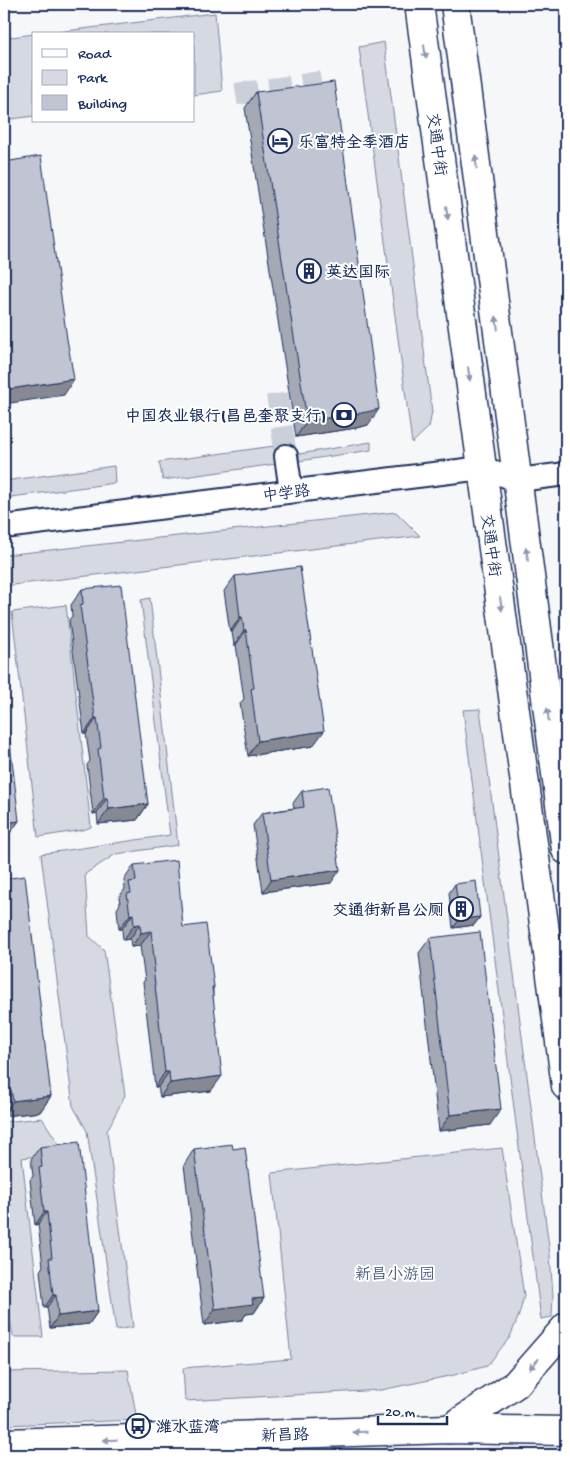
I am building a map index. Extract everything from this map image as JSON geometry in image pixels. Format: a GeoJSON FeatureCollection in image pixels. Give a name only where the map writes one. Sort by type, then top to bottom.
{"type":"FeatureCollection","features":[{"type":"Feature","properties":{"kind":"main road","name":"交通中街"},"geometry":{"type":"LineString","coordinates":[[419,4],[566,1086]]}},
{"type":"Feature","properties":{"kind":"main road","name":"交通中街"},"geometry":{"type":"LineString","coordinates":[[455,4],[566,850]]}},
{"type":"Feature","properties":{"kind":"main road"},"geometry":{"type":"LineString","coordinates":[[449,1428],[516,1384],[566,1327]]}},
{"type":"Feature","properties":{"kind":"main road","name":"新昌路"},"geometry":{"type":"LineString","coordinates":[[4,1444],[449,1428],[566,1431]]}},
{"type":"Feature","properties":{"kind":"street"},"geometry":{"type":"LineString","coordinates":[[286,456],[291,492]]}},
{"type":"Feature","properties":{"kind":"street","name":"中学路"},"geometry":{"type":"LineString","coordinates":[[4,528],[482,468],[518,480],[566,474]]}},
{"type":"Feature","properties":{"kind":"green space"},"geometry":{"type":"Polygon","coordinates":[[[215,13],[222,91],[195,95],[195,32],[57,32],[215,13]]]}},
{"type":"Feature","properties":{"kind":"green space"},"geometry":{"type":"Polygon","coordinates":[[[32,34],[32,116],[4,120],[4,38],[32,34]]]}},
{"type":"Feature","properties":{"kind":"green space"},"geometry":{"type":"Polygon","coordinates":[[[384,42],[432,412],[429,427],[412,443],[359,47],[384,42]]]}},
{"type":"Feature","properties":{"kind":"green space"},"geometry":{"type":"Polygon","coordinates":[[[371,442],[371,450],[299,461],[299,454],[371,442]]]}},
{"type":"Feature","properties":{"kind":"green space"},"geometry":{"type":"Polygon","coordinates":[[[274,446],[276,464],[163,480],[159,462],[274,446]]]}},
{"type":"Feature","properties":{"kind":"green space"},"geometry":{"type":"Polygon","coordinates":[[[114,466],[115,483],[4,498],[4,481],[114,466]]]}},
{"type":"Feature","properties":{"kind":"green space"},"geometry":{"type":"Polygon","coordinates":[[[396,512],[420,536],[4,586],[4,555],[396,512]]]}},
{"type":"Feature","properties":{"kind":"green space"},"geometry":{"type":"Polygon","coordinates":[[[150,598],[178,845],[116,854],[85,874],[89,936],[104,950],[125,1095],[107,1131],[133,1327],[116,1330],[87,1131],[73,1106],[41,854],[170,835],[141,600],[150,598]]]}},
{"type":"Feature","properties":{"kind":"green space"},"geometry":{"type":"Polygon","coordinates":[[[66,605],[91,827],[38,837],[12,612],[66,605]]]}},
{"type":"Feature","properties":{"kind":"green space"},"geometry":{"type":"Polygon","coordinates":[[[480,709],[550,1255],[553,1296],[552,1317],[541,1319],[463,710],[480,709]]]}},
{"type":"Feature","properties":{"kind":"green space"},"geometry":{"type":"Polygon","coordinates":[[[42,1118],[64,1152],[22,1158],[43,1337],[13,1337],[4,1282],[4,1122],[42,1118]]]}},
{"type":"Feature","properties":{"kind":"green space","name":"新昌小游园"},"geometry":{"type":"Polygon","coordinates":[[[502,1148],[524,1296],[510,1337],[487,1366],[381,1390],[185,1401],[183,1368],[291,1359],[272,1173],[502,1148]]]}},
{"type":"Feature","properties":{"kind":"green space"},"geometry":{"type":"Polygon","coordinates":[[[128,1370],[137,1420],[4,1425],[4,1372],[128,1370]]]}},
{"type":"Feature","properties":{"kind":"building","name":"英达国际"},"geometry":{"type":"Polygon","coordinates":[[[334,82],[379,409],[307,421],[256,92],[334,82]]]}},
{"type":"Feature","properties":{"kind":"building"},"geometry":{"type":"Polygon","coordinates":[[[41,156],[74,379],[4,390],[4,162],[41,156]]]}},
{"type":"Feature","properties":{"kind":"building"},"geometry":{"type":"Polygon","coordinates":[[[300,567],[324,731],[258,741],[251,689],[254,688],[246,630],[244,630],[242,617],[240,617],[235,576],[300,567]]]}},
{"type":"Feature","properties":{"kind":"building"},"geometry":{"type":"Polygon","coordinates":[[[121,585],[148,804],[109,809],[107,798],[104,798],[98,749],[101,748],[97,718],[95,718],[80,605],[83,604],[82,589],[121,585]]]}},
{"type":"Feature","properties":{"kind":"building"},"geometry":{"type":"Polygon","coordinates":[[[4,690],[19,821],[4,823],[4,690]]]}},
{"type":"Feature","properties":{"kind":"building"},"geometry":{"type":"Polygon","coordinates":[[[328,787],[340,870],[271,880],[262,813],[304,807],[302,791],[328,787]]]}},
{"type":"Feature","properties":{"kind":"building"},"geometry":{"type":"Polygon","coordinates":[[[177,860],[183,927],[206,924],[222,1076],[170,1083],[169,1072],[165,1072],[153,968],[155,967],[151,931],[141,933],[140,924],[134,925],[133,914],[130,915],[127,894],[131,893],[129,882],[136,881],[134,865],[177,860]]]}},
{"type":"Feature","properties":{"kind":"building"},"geometry":{"type":"Polygon","coordinates":[[[25,876],[51,1096],[13,1101],[11,1090],[8,1090],[4,1055],[4,879],[25,876]]]}},
{"type":"Feature","properties":{"kind":"building"},"geometry":{"type":"Polygon","coordinates":[[[476,881],[480,917],[460,919],[455,884],[476,881]]]}},
{"type":"Feature","properties":{"kind":"building"},"geometry":{"type":"Polygon","coordinates":[[[480,932],[501,1109],[450,1115],[430,938],[480,932]]]}},
{"type":"Feature","properties":{"kind":"building"},"geometry":{"type":"Polygon","coordinates":[[[79,1142],[98,1311],[58,1316],[56,1295],[53,1295],[49,1258],[52,1258],[47,1212],[44,1212],[39,1168],[42,1167],[40,1147],[79,1142]]]}},
{"type":"Feature","properties":{"kind":"building"},"geometry":{"type":"Polygon","coordinates":[[[232,1144],[233,1149],[245,1147],[264,1298],[252,1299],[253,1304],[215,1309],[194,1149],[232,1144]]]}},
{"type":"Feature","properties":{"kind":"tunnel"},"geometry":{"type":"LineString","coordinates":[[236,94],[321,82]]}},
{"type":"Feature","properties":{"kind":"tunnel"},"geometry":{"type":"LineString","coordinates":[[277,394],[286,456]]}},
{"type":"Feature","properties":{"kind":"place","name":"乐富特全季酒店"},"geometry":{"type":"Point","coordinates":[280,141]}},
{"type":"Feature","properties":{"kind":"place","name":"英达国际"},"geometry":{"type":"Point","coordinates":[309,271]}},
{"type":"Feature","properties":{"kind":"place","name":"中国农业银行(昌邑奎聚支行)"},"geometry":{"type":"Point","coordinates":[344,415]}},
{"type":"Feature","properties":{"kind":"place","name":"交通街新昌公厕"},"geometry":{"type":"Point","coordinates":[461,909]}},
{"type":"Feature","properties":{"kind":"place","name":"潍水蓝湾"},"geometry":{"type":"Point","coordinates":[138,1426]}}]}
